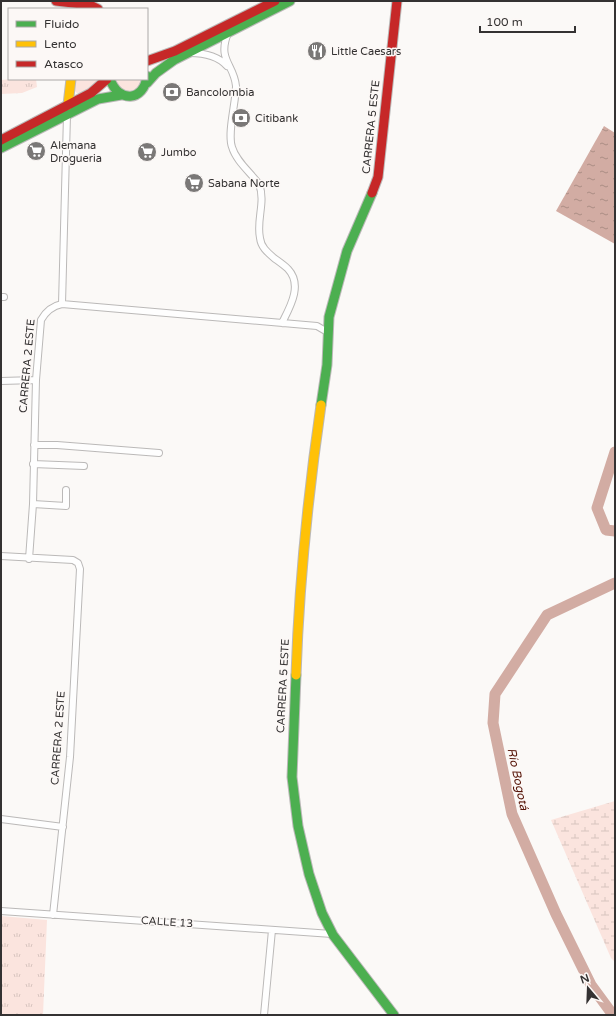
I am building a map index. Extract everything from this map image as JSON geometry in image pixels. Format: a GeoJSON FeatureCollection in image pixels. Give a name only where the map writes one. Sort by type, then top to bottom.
{"type":"FeatureCollection","features":[{"type":"Feature","properties":{"kind":"street"},"geometry":{"type":"LineString","coordinates":[[56,1],[80,6],[90,5],[96,8]]}},
{"type":"Feature","properties":{"kind":"street"},"geometry":{"type":"LineString","coordinates":[[148,61],[175,51],[274,1]]}},
{"type":"Feature","properties":{"kind":"street"},"geometry":{"type":"LineString","coordinates":[[148,77],[186,54],[290,1]]}},
{"type":"Feature","properties":{"kind":"street","name":"CARRERA 5 ESTE"},"geometry":{"type":"LineString","coordinates":[[394,1015],[332,934],[324,918],[306,862],[299,833],[294,800],[292,761],[297,643],[306,531],[312,470],[326,365],[329,317],[350,244],[378,177],[397,1]]}},
{"type":"Feature","properties":{"kind":"street"},"geometry":{"type":"LineString","coordinates":[[228,33],[224,46],[224,52],[236,86],[231,135],[232,147],[238,158],[255,178],[261,189],[262,201],[259,236],[263,248],[288,269],[295,283],[294,298],[282,323]]}},
{"type":"Feature","properties":{"kind":"street"},"geometry":{"type":"LineString","coordinates":[[186,54],[208,54],[217,58],[230,69]]}},
{"type":"Feature","properties":{"kind":"street"},"geometry":{"type":"LineString","coordinates":[[148,55],[158,57]]}},
{"type":"Feature","properties":{"kind":"street"},"geometry":{"type":"LineString","coordinates":[[68,105],[71,80]]}},
{"type":"Feature","properties":{"kind":"street"},"geometry":{"type":"LineString","coordinates":[[1,140],[91,93],[106,80]]}},
{"type":"Feature","properties":{"kind":"street"},"geometry":{"type":"LineString","coordinates":[[110,80],[114,90],[121,95],[129,97],[137,95],[143,90],[146,80]]}},
{"type":"Feature","properties":{"kind":"street"},"geometry":{"type":"LineString","coordinates":[[1,148],[98,99],[121,95]]}},
{"type":"Feature","properties":{"kind":"street"},"geometry":{"type":"LineString","coordinates":[[67,115],[62,304],[317,326],[329,333]]}},
{"type":"Feature","properties":{"kind":"street","name":"CARRERA 2 ESTE"},"geometry":{"type":"LineString","coordinates":[[53,914],[71,742],[80,569],[78,563],[73,560],[29,559],[33,504],[36,380],[41,320],[50,308],[62,304]]}},
{"type":"Feature","properties":{"kind":"street"},"geometry":{"type":"LineString","coordinates":[[317,326],[329,317]]}},
{"type":"Feature","properties":{"kind":"street"},"geometry":{"type":"LineString","coordinates":[[1,381],[36,380]]}},
{"type":"Feature","properties":{"kind":"street"},"geometry":{"type":"LineString","coordinates":[[34,445],[57,445],[159,453]]}},
{"type":"Feature","properties":{"kind":"street"},"geometry":{"type":"LineString","coordinates":[[33,464],[84,466]]}},
{"type":"Feature","properties":{"kind":"street"},"geometry":{"type":"LineString","coordinates":[[33,504],[66,506],[66,490]]}},
{"type":"Feature","properties":{"kind":"street"},"geometry":{"type":"LineString","coordinates":[[1,556],[29,559]]}},
{"type":"Feature","properties":{"kind":"street"},"geometry":{"type":"LineString","coordinates":[[1,819],[63,827]]}},
{"type":"Feature","properties":{"kind":"street","name":"CALLE 13"},"geometry":{"type":"LineString","coordinates":[[1,911],[332,934]]}},
{"type":"Feature","properties":{"kind":"street"},"geometry":{"type":"LineString","coordinates":[[264,1015],[272,930]]}},
{"type":"Feature","properties":{"kind":"green space"},"geometry":{"type":"Polygon","coordinates":[[[1,80],[36,80],[37,87],[22,93],[1,94],[1,80]]]}},
{"type":"Feature","properties":{"kind":"green space"},"geometry":{"type":"Polygon","coordinates":[[[76,80],[99,80],[93,86],[80,94],[75,91],[76,80]]]}},
{"type":"Feature","properties":{"kind":"green space"},"geometry":{"type":"Polygon","coordinates":[[[116,80],[142,80],[137,88],[129,91],[120,88],[116,80]]]}},
{"type":"Feature","properties":{"kind":"green space"},"geometry":{"type":"Polygon","coordinates":[[[615,801],[615,962],[611,958],[551,820],[615,801]]]}},
{"type":"Feature","properties":{"kind":"green space"},"geometry":{"type":"Polygon","coordinates":[[[1,916],[47,920],[43,1015],[1,1015],[1,916]]]}},
{"type":"Feature","properties":{"kind":"water"},"geometry":{"type":"Polygon","coordinates":[[[604,126],[615,133],[615,244],[556,211],[604,126]]]}},
{"type":"Feature","properties":{"kind":"waterway","name":"Río Bogotá"},"geometry":{"type":"LineString","coordinates":[[615,452],[597,508],[606,530],[615,531]]}},
{"type":"Feature","properties":{"kind":"waterway","name":"Río Bogotá"},"geometry":{"type":"LineString","coordinates":[[613,1015],[591,985],[556,914],[512,814],[493,723],[495,694],[547,615],[615,583]]}},
{"type":"Feature","properties":{"kind":"traffic: fast"},"geometry":{"type":"LineString","coordinates":[[147,83],[156,73],[174,60],[290,1]]}},
{"type":"Feature","properties":{"kind":"traffic: fast"},"geometry":{"type":"LineString","coordinates":[[110,80],[119,92],[130,96],[136,95],[141,91],[146,80]]}},
{"type":"Feature","properties":{"kind":"traffic: fast"},"geometry":{"type":"LineString","coordinates":[[1,148],[98,99],[121,95]]}},
{"type":"Feature","properties":{"kind":"traffic: fast"},"geometry":{"type":"LineString","coordinates":[[321,405],[327,365],[329,317],[347,251],[372,193]]}},
{"type":"Feature","properties":{"kind":"traffic: fast"},"geometry":{"type":"LineString","coordinates":[[296,675],[292,777],[298,826],[309,874],[322,913],[333,935],[394,1015]]}},
{"type":"Feature","properties":{"kind":"traffic: slow"},"geometry":{"type":"LineString","coordinates":[[68,105],[71,80]]}},
{"type":"Feature","properties":{"kind":"traffic: slow"},"geometry":{"type":"LineString","coordinates":[[296,675],[299,608],[305,540],[321,405]]}},
{"type":"Feature","properties":{"kind":"traffic: jam"},"geometry":{"type":"LineString","coordinates":[[56,1],[90,5],[96,8]]}},
{"type":"Feature","properties":{"kind":"traffic: jam"},"geometry":{"type":"LineString","coordinates":[[148,61],[175,51],[275,1]]}},
{"type":"Feature","properties":{"kind":"traffic: jam"},"geometry":{"type":"LineString","coordinates":[[372,193],[378,177],[397,1]]}},
{"type":"Feature","properties":{"kind":"traffic: jam"},"geometry":{"type":"LineString","coordinates":[[1,140],[91,93],[106,80]]}},
{"type":"Feature","properties":{"kind":"place","name":"Little Caesars"},"geometry":{"type":"Point","coordinates":[317,51]}},
{"type":"Feature","properties":{"kind":"place","name":"Bancolombia"},"geometry":{"type":"Point","coordinates":[172,92]}},
{"type":"Feature","properties":{"kind":"place","name":"Citibank"},"geometry":{"type":"Point","coordinates":[241,118]}},
{"type":"Feature","properties":{"kind":"place","name":"Alemana Drogueria"},"geometry":{"type":"Point","coordinates":[36,151]}},
{"type":"Feature","properties":{"kind":"place","name":"Jumbo"},"geometry":{"type":"Point","coordinates":[147,152]}},
{"type":"Feature","properties":{"kind":"place","name":"Sabana Norte"},"geometry":{"type":"Point","coordinates":[194,183]}}]}
